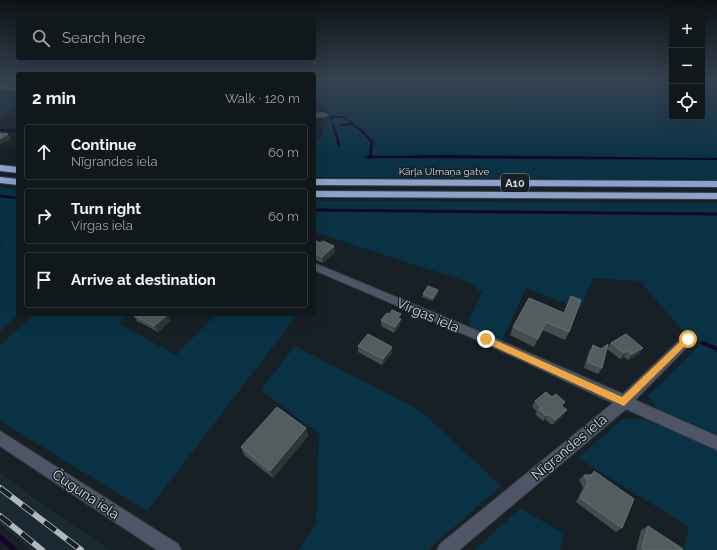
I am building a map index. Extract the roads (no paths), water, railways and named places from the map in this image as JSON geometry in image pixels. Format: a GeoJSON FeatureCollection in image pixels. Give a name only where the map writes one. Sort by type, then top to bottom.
{"type":"FeatureCollection","features":[{"type":"Feature","properties":{"kind":"highway"},"geometry":{"type":"LineString","coordinates":[[0,168],[16,170]]}},
{"type":"Feature","properties":{"kind":"highway"},"geometry":{"type":"LineString","coordinates":[[0,180],[16,182]]}},
{"type":"Feature","properties":{"kind":"highway","name":"Kārļa Ulmaņa gatve"},"geometry":{"type":"LineString","coordinates":[[316,182],[717,184]]}},
{"type":"Feature","properties":{"kind":"highway","name":"Kārļa Ulmaņa gatve"},"geometry":{"type":"LineString","coordinates":[[316,194],[717,196]]}},
{"type":"Feature","properties":{"kind":"street"},"geometry":{"type":"LineString","coordinates":[[316,115],[325,115]]}},
{"type":"Feature","properties":{"kind":"street","name":"Virgas iela"},"geometry":{"type":"LineString","coordinates":[[316,267],[486,339],[717,443]]}},
{"type":"Feature","properties":{"kind":"street","name":"Nīgrandes iela"},"geometry":{"type":"LineString","coordinates":[[446,550],[624,402],[688,339]]}},
{"type":"Feature","properties":{"kind":"street","name":"Čuguna iela"},"geometry":{"type":"LineString","coordinates":[[0,438],[172,550]]}},
{"type":"Feature","properties":{"kind":"waterway"},"geometry":{"type":"LineString","coordinates":[[332,121],[331,117],[344,117],[363,132]]}},
{"type":"Feature","properties":{"kind":"waterway"},"geometry":{"type":"LineString","coordinates":[[341,125],[352,124]]}},
{"type":"Feature","properties":{"kind":"waterway"},"geometry":{"type":"LineString","coordinates":[[333,125],[335,132]]}},
{"type":"Feature","properties":{"kind":"waterway"},"geometry":{"type":"LineString","coordinates":[[0,130],[16,131]]}},
{"type":"Feature","properties":{"kind":"waterway"},"geometry":{"type":"LineString","coordinates":[[335,131],[339,145]]}},
{"type":"Feature","properties":{"kind":"waterway"},"geometry":{"type":"LineString","coordinates":[[363,132],[372,142],[370,157]]}},
{"type":"Feature","properties":{"kind":"waterway"},"geometry":{"type":"LineString","coordinates":[[370,157],[386,157]]}},
{"type":"Feature","properties":{"kind":"waterway"},"geometry":{"type":"LineString","coordinates":[[0,196],[16,198]]}},
{"type":"Feature","properties":{"kind":"waterway"},"geometry":{"type":"LineString","coordinates":[[316,210],[717,214]]}},
{"type":"Feature","properties":{"kind":"waterway"},"geometry":{"type":"LineString","coordinates":[[703,343],[717,349]]}},
{"type":"Feature","properties":{"kind":"waterway"},"geometry":{"type":"LineString","coordinates":[[0,537],[15,550]]}},
{"type":"Feature","properties":{"kind":"railway"},"geometry":{"type":"LineString","coordinates":[[0,488],[81,550]]}},
{"type":"Feature","properties":{"kind":"railway"},"geometry":{"type":"LineString","coordinates":[[0,516],[42,550]]}}]}
